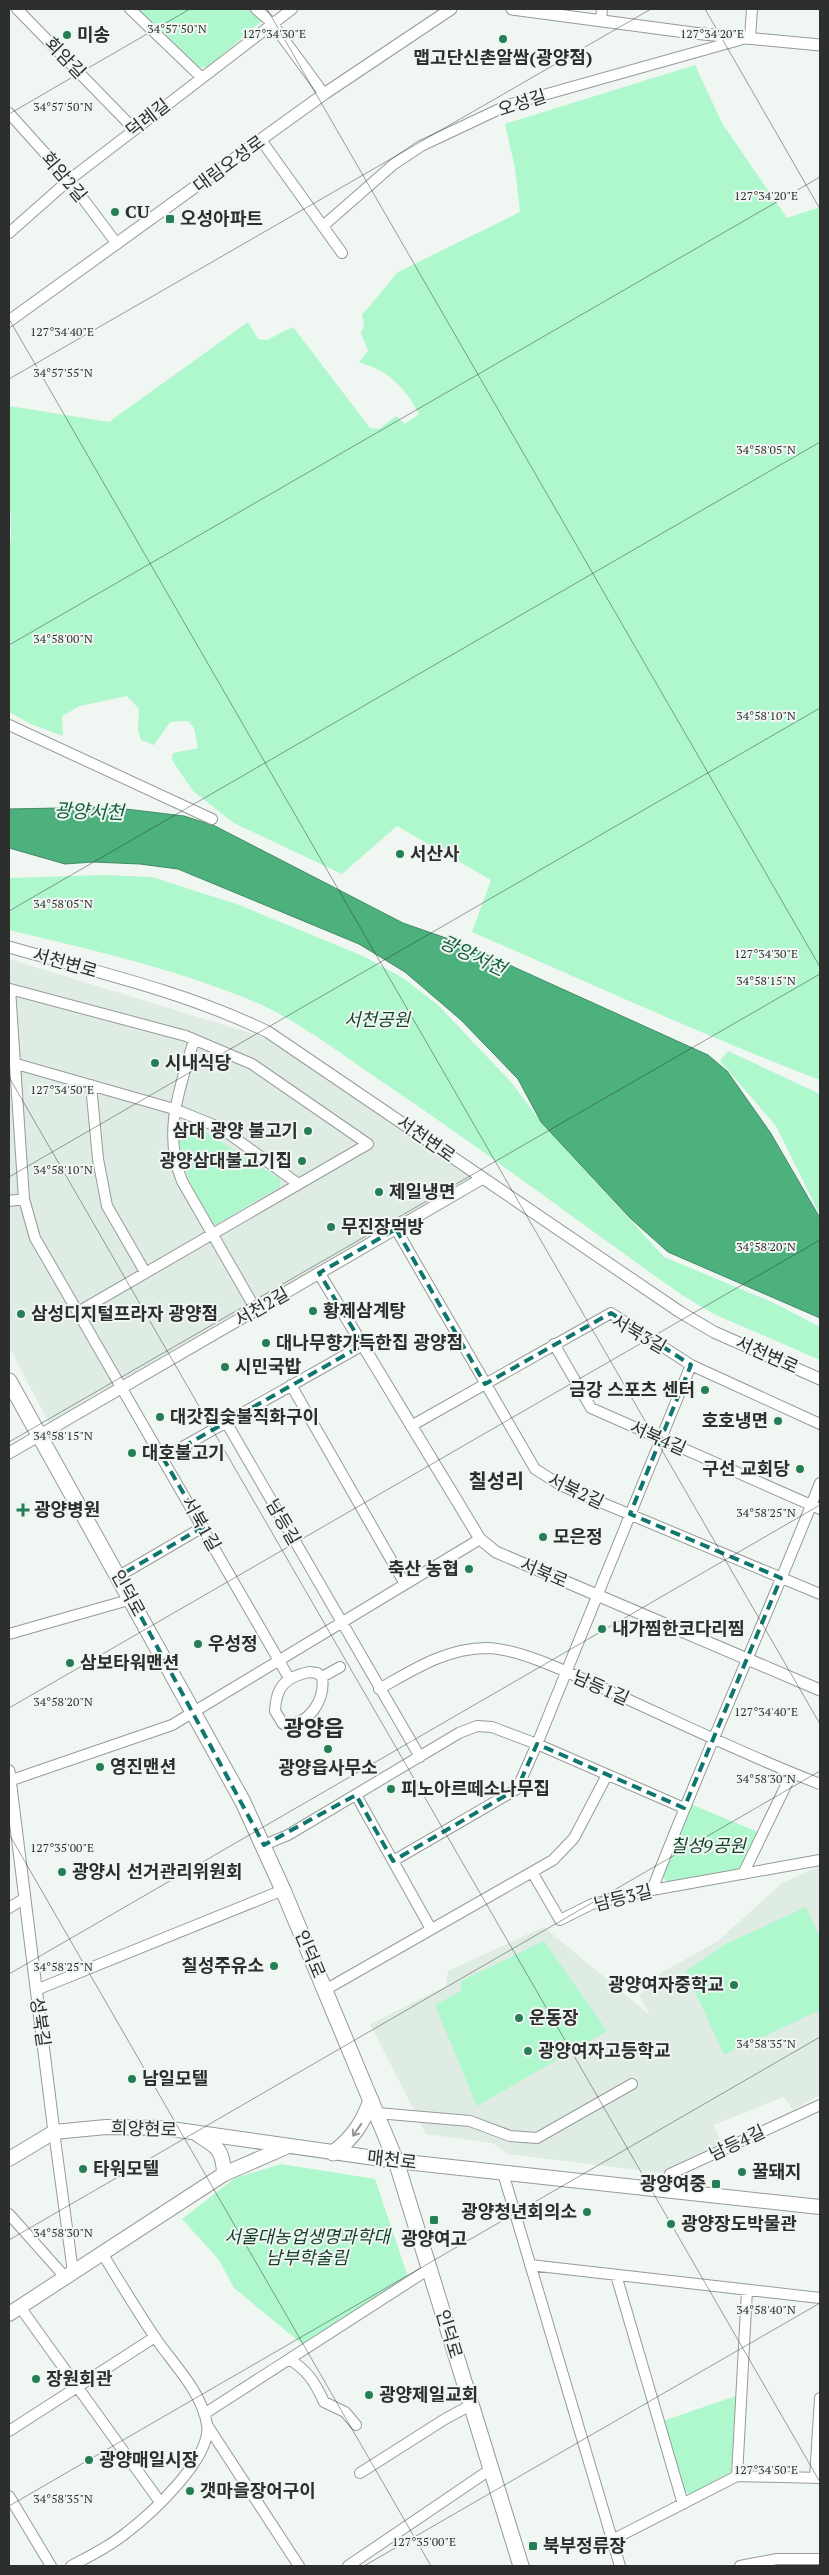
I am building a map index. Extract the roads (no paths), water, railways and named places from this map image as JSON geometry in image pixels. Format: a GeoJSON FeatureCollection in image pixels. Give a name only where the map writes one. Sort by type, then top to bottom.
{"type":"FeatureCollection","features":[{"type":"Feature","properties":{"kind":"main road","name":"인덕로"},"geometry":{"type":"LineString","coordinates":[[9,1381],[132,1599],[264,1845],[396,2161],[521,2566]]}},
{"type":"Feature","properties":{"kind":"main road"},"geometry":{"type":"LineString","coordinates":[[333,2153],[351,2140],[374,2106]]}},
{"type":"Feature","properties":{"kind":"main road","name":"희양현로"},"geometry":{"type":"LineString","coordinates":[[9,2159],[54,2132],[106,2127],[164,2128],[287,2146]]}},
{"type":"Feature","properties":{"kind":"main road"},"geometry":{"type":"LineString","coordinates":[[193,2132],[218,2148],[223,2158],[224,2174]]}},
{"type":"Feature","properties":{"kind":"main road"},"geometry":{"type":"LineString","coordinates":[[14,2310],[224,2174],[287,2146]]}},
{"type":"Feature","properties":{"kind":"main road","name":"매천로"},"geometry":{"type":"LineString","coordinates":[[287,2146],[396,2161],[820,2207]]}},
{"type":"Feature","properties":{"kind":"street","name":"회암길"},"geometry":{"type":"LineString","coordinates":[[17,9],[134,129]]}},
{"type":"Feature","properties":{"kind":"street"},"geometry":{"type":"LineString","coordinates":[[130,9],[201,77]]}},
{"type":"Feature","properties":{"kind":"street"},"geometry":{"type":"LineString","coordinates":[[256,9],[272,23],[324,94]]}},
{"type":"Feature","properties":{"kind":"street","name":"덕례길"},"geometry":{"type":"LineString","coordinates":[[10,230],[69,180],[134,129],[292,9]]}},
{"type":"Feature","properties":{"kind":"street","name":"대림오성로"},"geometry":{"type":"LineString","coordinates":[[9,321],[324,94],[451,9]]}},
{"type":"Feature","properties":{"kind":"street"},"geometry":{"type":"LineString","coordinates":[[512,9],[601,21],[820,45]]}},
{"type":"Feature","properties":{"kind":"street"},"geometry":{"type":"LineString","coordinates":[[601,21],[602,9]]}},
{"type":"Feature","properties":{"kind":"street"},"geometry":{"type":"LineString","coordinates":[[750,37],[752,9]]}},
{"type":"Feature","properties":{"kind":"street","name":"오성길"},"geometry":{"type":"LineString","coordinates":[[323,226],[394,164],[421,146],[508,105],[750,37]]}},
{"type":"Feature","properties":{"kind":"street","name":"회암2길"},"geometry":{"type":"LineString","coordinates":[[9,113],[69,180],[117,244]]}},
{"type":"Feature","properties":{"kind":"street"},"geometry":{"type":"LineString","coordinates":[[261,140],[342,253]]}},
{"type":"Feature","properties":{"kind":"street"},"geometry":{"type":"LineString","coordinates":[[9,725],[212,819]]}},
{"type":"Feature","properties":{"kind":"street","name":"서천변로"},"geometry":{"type":"LineString","coordinates":[[9,947],[176,994],[231,1014],[268,1032],[699,1324],[820,1379]]}},
{"type":"Feature","properties":{"kind":"street","name":"서북1길"},"geometry":{"type":"LineString","coordinates":[[194,1040],[10,989],[24,1199],[35,1238],[289,1678]]}},
{"type":"Feature","properties":{"kind":"street"},"geometry":{"type":"LineString","coordinates":[[78,1312],[212,1234],[297,1183],[368,1144],[252,1064],[194,1040],[174,1109],[171,1138],[175,1165],[212,1234],[256,1310]]}},
{"type":"Feature","properties":{"kind":"street"},"geometry":{"type":"LineString","coordinates":[[14,1063],[174,1109],[221,1128],[297,1183]]}},
{"type":"Feature","properties":{"kind":"street"},"geometry":{"type":"LineString","coordinates":[[91,1085],[98,1159],[107,1206],[145,1272]]}},
{"type":"Feature","properties":{"kind":"street","name":"서천2길"},"geometry":{"type":"LineString","coordinates":[[9,1453],[483,1178]]}},
{"type":"Feature","properties":{"kind":"street"},"geometry":{"type":"LineString","coordinates":[[9,1201],[24,1199]]}},
{"type":"Feature","properties":{"kind":"street","name":"서북2길"},"geometry":{"type":"LineString","coordinates":[[396,1229],[535,1469],[562,1486],[820,1594]]}},
{"type":"Feature","properties":{"kind":"street","name":"서북로"},"geometry":{"type":"LineString","coordinates":[[319,1273],[480,1539],[496,1552],[820,1690]]}},
{"type":"Feature","properties":{"kind":"street","name":"서북3길"},"geometry":{"type":"LineString","coordinates":[[411,1426],[611,1313],[691,1365],[820,1424]]}},
{"type":"Feature","properties":{"kind":"street","name":"서북4길"},"geometry":{"type":"LineString","coordinates":[[554,1344],[591,1408],[660,1440],[816,1507]]}},
{"type":"Feature","properties":{"kind":"street"},"geometry":{"type":"LineString","coordinates":[[163,1458],[362,1345]]}},
{"type":"Feature","properties":{"kind":"street"},"geometry":{"type":"LineString","coordinates":[[393,1861],[517,1788],[538,1744],[565,1672],[598,1596],[691,1365]]}},
{"type":"Feature","properties":{"kind":"street"},"geometry":{"type":"LineString","coordinates":[[291,1386],[405,1584]]}},
{"type":"Feature","properties":{"kind":"street","name":"남등길"},"geometry":{"type":"LineString","coordinates":[[226,1422],[420,1757]]}},
{"type":"Feature","properties":{"kind":"street"},"geometry":{"type":"LineString","coordinates":[[652,1890],[713,1737],[782,1578],[816,1507],[820,1484]]}},
{"type":"Feature","properties":{"kind":"street"},"geometry":{"type":"LineString","coordinates":[[119,1576],[203,1527]]}},
{"type":"Feature","properties":{"kind":"street"},"geometry":{"type":"LineString","coordinates":[[9,1777],[172,1725],[193,1710],[480,1539]]}},
{"type":"Feature","properties":{"kind":"street"},"geometry":{"type":"LineString","coordinates":[[9,1634],[132,1599]]}},
{"type":"Feature","properties":{"kind":"street","name":"남등1길"},"geometry":{"type":"LineString","coordinates":[[379,1689],[435,1658],[454,1652],[479,1649],[508,1651],[565,1672],[820,1784]]}},
{"type":"Feature","properties":{"kind":"street"},"geometry":{"type":"LineString","coordinates":[[322,1677],[340,1667]]}},
{"type":"Feature","properties":{"kind":"street"},"geometry":{"type":"LineString","coordinates":[[309,1672],[317,1673],[322,1677],[322,1693],[314,1710],[298,1723],[283,1724],[275,1711],[279,1692],[289,1678],[309,1672]]}},
{"type":"Feature","properties":{"kind":"street"},"geometry":{"type":"LineString","coordinates":[[264,1845],[288,1835],[420,1757],[477,1726],[492,1727],[538,1744],[684,1808]]}},
{"type":"Feature","properties":{"kind":"street"},"geometry":{"type":"LineString","coordinates":[[742,1874],[792,1773]]}},
{"type":"Feature","properties":{"kind":"street"},"geometry":{"type":"LineString","coordinates":[[325,1990],[553,1860],[574,1838],[608,1775]]}},
{"type":"Feature","properties":{"kind":"street","name":"성북길"},"geometry":{"type":"LineString","coordinates":[[9,1777],[54,2132],[69,2274]]}},
{"type":"Feature","properties":{"kind":"street"},"geometry":{"type":"LineString","coordinates":[[356,1795],[431,1930]]}},
{"type":"Feature","properties":{"kind":"street","name":"남등3길"},"geometry":{"type":"LineString","coordinates":[[532,1872],[560,1920],[592,1904],[652,1890],[820,1860]]}},
{"type":"Feature","properties":{"kind":"street"},"geometry":{"type":"LineString","coordinates":[[36,1990],[283,1890]]}},
{"type":"Feature","properties":{"kind":"street"},"geometry":{"type":"LineString","coordinates":[[9,1908],[25,1898]]}},
{"type":"Feature","properties":{"kind":"street"},"geometry":{"type":"LineString","coordinates":[[374,2106],[470,2121],[510,2136],[537,2138],[632,2084]]}},
{"type":"Feature","properties":{"kind":"street","name":"남등4길"},"geometry":{"type":"LineString","coordinates":[[663,2190],[670,2174],[820,2105]]}},
{"type":"Feature","properties":{"kind":"street"},"geometry":{"type":"LineString","coordinates":[[503,2173],[620,2566]]}},
{"type":"Feature","properties":{"kind":"street"},"geometry":{"type":"LineString","coordinates":[[9,2214],[69,2274]]}},
{"type":"Feature","properties":{"kind":"street"},"geometry":{"type":"LineString","coordinates":[[71,2566],[125,2534],[160,2502],[197,2458],[206,2440],[207,2426],[195,2394],[155,2337],[102,2253]]}},
{"type":"Feature","properties":{"kind":"street"},"geometry":{"type":"LineString","coordinates":[[530,2265],[820,2298]]}},
{"type":"Feature","properties":{"kind":"street"},"geometry":{"type":"LineString","coordinates":[[204,2414],[429,2269]]}},
{"type":"Feature","properties":{"kind":"street"},"geometry":{"type":"LineString","coordinates":[[616,2275],[683,2504]]}},
{"type":"Feature","properties":{"kind":"street"},"geometry":{"type":"LineString","coordinates":[[737,2476],[747,2290]]}},
{"type":"Feature","properties":{"kind":"street"},"geometry":{"type":"LineString","coordinates":[[14,2310],[77,2386],[160,2502]]}},
{"type":"Feature","properties":{"kind":"street"},"geometry":{"type":"LineString","coordinates":[[9,2432],[155,2337]]}},
{"type":"Feature","properties":{"kind":"street"},"geometry":{"type":"LineString","coordinates":[[289,2359],[303,2368],[315,2382],[324,2402],[345,2412],[356,2425]]}},
{"type":"Feature","properties":{"kind":"street"},"geometry":{"type":"LineString","coordinates":[[612,2540],[737,2476],[818,2478],[820,2398]]}},
{"type":"Feature","properties":{"kind":"street"},"geometry":{"type":"LineString","coordinates":[[360,2473],[445,2419],[471,2405]]}},
{"type":"Feature","properties":{"kind":"street"},"geometry":{"type":"LineString","coordinates":[[207,2426],[299,2566]]}},
{"type":"Feature","properties":{"kind":"street"},"geometry":{"type":"LineString","coordinates":[[348,2566],[491,2469]]}},
{"type":"Feature","properties":{"kind":"street"},"geometry":{"type":"LineString","coordinates":[[9,2496],[51,2566]]}},
{"type":"Feature","properties":{"kind":"street"},"geometry":{"type":"LineString","coordinates":[[740,2566],[777,2559],[820,2559]]}},
{"type":"Feature","properties":{"kind":"water","name":"광양서천"},"geometry":{"type":"Polygon","coordinates":[[[109,807],[184,816],[215,826],[403,923],[463,944],[708,1055],[727,1071],[770,1132],[820,1218],[820,1318],[668,1252],[630,1218],[541,1122],[518,1079],[461,1020],[405,972],[359,944],[178,869],[140,864],[93,862],[65,864],[9,848],[9,809],[109,807]]]}},
{"type":"Feature","properties":{"kind":"place","name":"미송"},"geometry":{"type":"Point","coordinates":[67,35]}},
{"type":"Feature","properties":{"kind":"place","name":"맵고단신촌알쌈(광양점)"},"geometry":{"type":"Point","coordinates":[503,39]}},
{"type":"Feature","properties":{"kind":"place","name":"CU"},"geometry":{"type":"Point","coordinates":[115,212]}},
{"type":"Feature","properties":{"kind":"place","name":"오성아파트"},"geometry":{"type":"Point","coordinates":[170,219]}},
{"type":"Feature","properties":{"kind":"place","name":"서산사"},"geometry":{"type":"Point","coordinates":[400,854]}},
{"type":"Feature","properties":{"kind":"place","name":"시내식당"},"geometry":{"type":"Point","coordinates":[155,1063]}},
{"type":"Feature","properties":{"kind":"place","name":"삼대 광양 불고기"},"geometry":{"type":"Point","coordinates":[308,1131]}},
{"type":"Feature","properties":{"kind":"place","name":"광양삼대불고기집"},"geometry":{"type":"Point","coordinates":[302,1161]}},
{"type":"Feature","properties":{"kind":"place","name":"제일냉면"},"geometry":{"type":"Point","coordinates":[379,1192]}},
{"type":"Feature","properties":{"kind":"place","name":"무진장먹방"},"geometry":{"type":"Point","coordinates":[331,1227]}},
{"type":"Feature","properties":{"kind":"place","name":"황제삼계탕"},"geometry":{"type":"Point","coordinates":[313,1311]}},
{"type":"Feature","properties":{"kind":"place","name":"삼성디지털프라자 광양점"},"geometry":{"type":"Point","coordinates":[21,1314]}},
{"type":"Feature","properties":{"kind":"place","name":"대나무향가득한집 광양점"},"geometry":{"type":"Point","coordinates":[266,1343]}},
{"type":"Feature","properties":{"kind":"place","name":"시민국밥"},"geometry":{"type":"Point","coordinates":[225,1367]}},
{"type":"Feature","properties":{"kind":"place","name":"금강 스포츠 센터"},"geometry":{"type":"Point","coordinates":[705,1390]}},
{"type":"Feature","properties":{"kind":"place","name":"대갓집숯불직화구이"},"geometry":{"type":"Point","coordinates":[160,1417]}},
{"type":"Feature","properties":{"kind":"place","name":"호호냉면"},"geometry":{"type":"Point","coordinates":[778,1421]}},
{"type":"Feature","properties":{"kind":"place","name":"대호불고기"},"geometry":{"type":"Point","coordinates":[132,1453]}},
{"type":"Feature","properties":{"kind":"place","name":"구선 교회당"},"geometry":{"type":"Point","coordinates":[800,1469]}},
{"type":"Feature","properties":{"kind":"place","name":"광양병원"},"geometry":{"type":"Point","coordinates":[23,1510]}},
{"type":"Feature","properties":{"kind":"place","name":"모은정"},"geometry":{"type":"Point","coordinates":[543,1537]}},
{"type":"Feature","properties":{"kind":"place","name":"축산 농협"},"geometry":{"type":"Point","coordinates":[469,1569]}},
{"type":"Feature","properties":{"kind":"place","name":"내가찜한코다리찜"},"geometry":{"type":"Point","coordinates":[602,1629]}},
{"type":"Feature","properties":{"kind":"place","name":"우성정"},"geometry":{"type":"Point","coordinates":[198,1644]}},
{"type":"Feature","properties":{"kind":"place","name":"삼보타워맨션"},"geometry":{"type":"Point","coordinates":[70,1663]}},
{"type":"Feature","properties":{"kind":"place","name":"광양읍사무소"},"geometry":{"type":"Point","coordinates":[328,1749]}},
{"type":"Feature","properties":{"kind":"place","name":"영진맨션"},"geometry":{"type":"Point","coordinates":[100,1767]}},
{"type":"Feature","properties":{"kind":"place","name":"피노아르떼소나무집"},"geometry":{"type":"Point","coordinates":[391,1789]}},
{"type":"Feature","properties":{"kind":"place","name":"광양시 선거관리위원회"},"geometry":{"type":"Point","coordinates":[62,1872]}},
{"type":"Feature","properties":{"kind":"place","name":"칠성주유소"},"geometry":{"type":"Point","coordinates":[274,1966]}},
{"type":"Feature","properties":{"kind":"place","name":"광양여자중학교"},"geometry":{"type":"Point","coordinates":[734,1985]}},
{"type":"Feature","properties":{"kind":"place","name":"운동장"},"geometry":{"type":"Point","coordinates":[519,2018]}},
{"type":"Feature","properties":{"kind":"place","name":"광양여자고등학교"},"geometry":{"type":"Point","coordinates":[528,2051]}},
{"type":"Feature","properties":{"kind":"place","name":"남일모텔"},"geometry":{"type":"Point","coordinates":[132,2079]}},
{"type":"Feature","properties":{"kind":"place","name":"타워모텔"},"geometry":{"type":"Point","coordinates":[83,2169]}},
{"type":"Feature","properties":{"kind":"place","name":"꿀돼지"},"geometry":{"type":"Point","coordinates":[742,2172]}},
{"type":"Feature","properties":{"kind":"place","name":"광양여중"},"geometry":{"type":"Point","coordinates":[716,2184]}},
{"type":"Feature","properties":{"kind":"place","name":"광양청년회의소"},"geometry":{"type":"Point","coordinates":[587,2212]}},
{"type":"Feature","properties":{"kind":"place","name":"광양여고"},"geometry":{"type":"Point","coordinates":[434,2220]}},
{"type":"Feature","properties":{"kind":"place","name":"광양장도박물관"},"geometry":{"type":"Point","coordinates":[671,2224]}},
{"type":"Feature","properties":{"kind":"place","name":"장원회관"},"geometry":{"type":"Point","coordinates":[36,2379]}},
{"type":"Feature","properties":{"kind":"place","name":"광양제일교회"},"geometry":{"type":"Point","coordinates":[369,2395]}},
{"type":"Feature","properties":{"kind":"place","name":"광양매일시장"},"geometry":{"type":"Point","coordinates":[89,2460]}},
{"type":"Feature","properties":{"kind":"place","name":"갯마을장어구이"},"geometry":{"type":"Point","coordinates":[190,2491]}},
{"type":"Feature","properties":{"kind":"place","name":"북부정류장"},"geometry":{"type":"Point","coordinates":[533,2546]}},
{"type":"Feature","properties":{"kind":"district","name":"칠성리"},"geometry":{"type":"Point","coordinates":[496,1481]}},
{"type":"Feature","properties":{"kind":"district","name":"광양읍"},"geometry":{"type":"Point","coordinates":[314,1728]}},
{"type":"Feature","properties":{"kind":"park label","name":"서천공원"},"geometry":{"type":"Point","coordinates":[377,1020]}},
{"type":"Feature","properties":{"kind":"park label","name":"칠성9공원"},"geometry":{"type":"Point","coordinates":[708,1846]}},
{"type":"Feature","properties":{"kind":"park label","name":"서울대농업생명과학대 남부학술림"},"geometry":{"type":"Point","coordinates":[307,2247]}}]}
